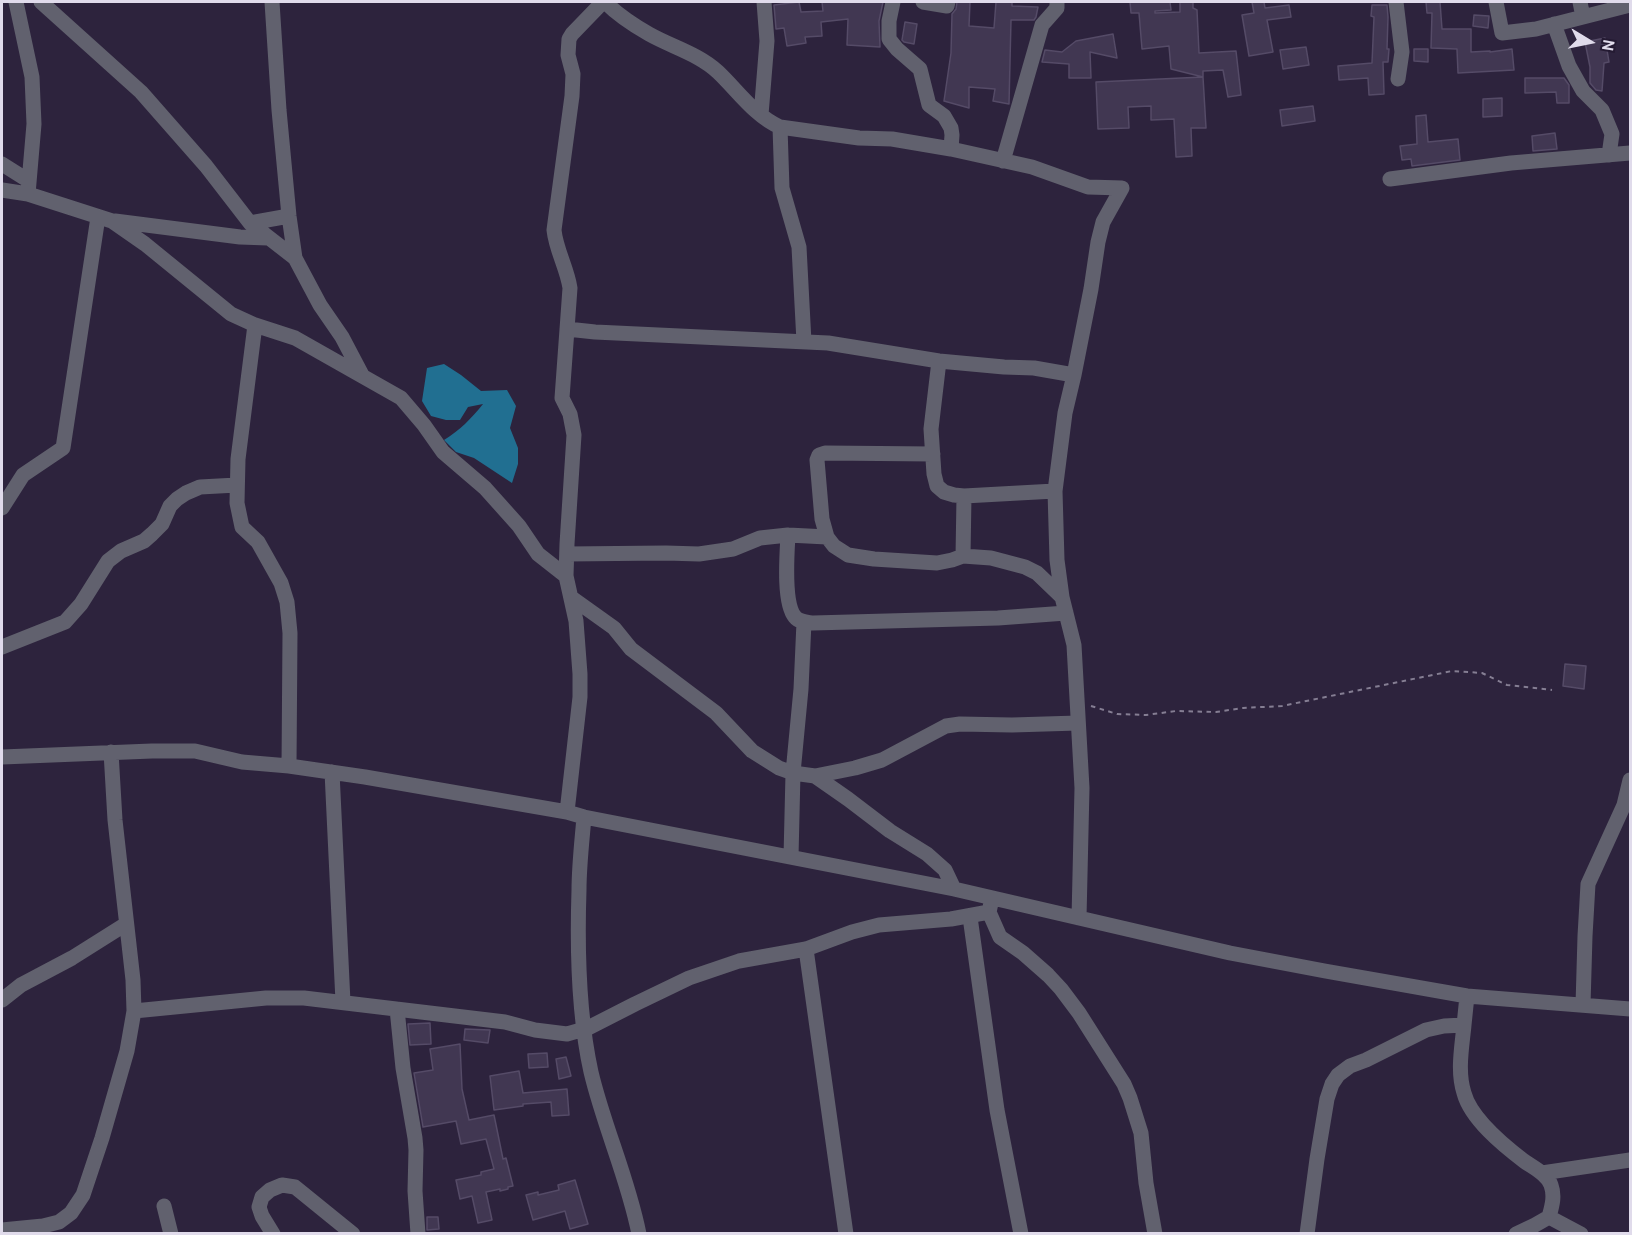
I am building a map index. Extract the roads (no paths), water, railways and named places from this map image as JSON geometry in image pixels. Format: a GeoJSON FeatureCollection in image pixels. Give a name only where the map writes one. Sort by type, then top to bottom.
{"type":"FeatureCollection","features":[{"type":"Feature","properties":{"kind":"street"},"geometry":{"type":"LineString","coordinates":[[16,2],[33,77],[34,124],[28,187]]}},
{"type":"Feature","properties":{"kind":"street"},"geometry":{"type":"LineString","coordinates":[[40,2],[141,92],[206,166],[250,223],[295,258]]}},
{"type":"Feature","properties":{"kind":"street"},"geometry":{"type":"LineString","coordinates":[[272,2],[279,110],[295,258],[362,375]]}},
{"type":"Feature","properties":{"kind":"street"},"geometry":{"type":"LineString","coordinates":[[567,812],[580,697],[576,621],[567,576],[574,435],[570,414],[562,398],[570,288],[555,241],[554,230],[572,96],[573,74],[568,55],[569,39],[603,2],[650,34],[705,61],[768,122],[780,127],[859,138],[891,139],[951,149],[1032,167],[1088,187],[1122,188],[1103,222],[1065,413],[1055,491],[1057,560],[1062,597],[1074,645],[1082,788],[1079,918]]}},
{"type":"Feature","properties":{"kind":"street"},"geometry":{"type":"LineString","coordinates":[[761,115],[767,41],[764,2]]}},
{"type":"Feature","properties":{"kind":"street"},"geometry":{"type":"LineString","coordinates":[[893,2],[889,21],[890,39],[897,49],[920,69],[929,105],[944,116],[951,128],[951,149]]}},
{"type":"Feature","properties":{"kind":"street"},"geometry":{"type":"LineString","coordinates":[[923,2],[947,6],[948,2]]}},
{"type":"Feature","properties":{"kind":"street"},"geometry":{"type":"LineString","coordinates":[[1003,161],[1041,25],[1057,8],[1057,2]]}},
{"type":"Feature","properties":{"kind":"street"},"geometry":{"type":"LineString","coordinates":[[1396,2],[1402,52],[1398,79]]}},
{"type":"Feature","properties":{"kind":"street"},"geometry":{"type":"LineString","coordinates":[[1496,2],[1502,33],[1536,29],[1630,5]]}},
{"type":"Feature","properties":{"kind":"street"},"geometry":{"type":"LineString","coordinates":[[1580,2],[1583,17]]}},
{"type":"Feature","properties":{"kind":"street"},"geometry":{"type":"LineString","coordinates":[[1554,24],[1569,66],[1583,92],[1602,110],[1606,118],[1612,134],[1609,155]]}},
{"type":"Feature","properties":{"kind":"street"},"geometry":{"type":"LineString","coordinates":[[780,127],[782,188],[799,247],[804,342]]}},
{"type":"Feature","properties":{"kind":"street"},"geometry":{"type":"LineString","coordinates":[[1390,179],[1511,163],[1630,153]]}},
{"type":"Feature","properties":{"kind":"street"},"geometry":{"type":"LineString","coordinates":[[2,164],[28,187],[105,219],[145,244],[231,314],[255,325],[295,338],[400,398],[444,452],[485,488],[519,526],[538,554],[567,576]]}},
{"type":"Feature","properties":{"kind":"street"},"geometry":{"type":"LineString","coordinates":[[2,190],[28,187]]}},
{"type":"Feature","properties":{"kind":"street"},"geometry":{"type":"LineString","coordinates":[[250,223],[289,216]]}},
{"type":"Feature","properties":{"kind":"street"},"geometry":{"type":"LineString","coordinates":[[105,219],[240,237],[268,238]]}},
{"type":"Feature","properties":{"kind":"street"},"geometry":{"type":"LineString","coordinates":[[2,508],[23,475],[63,448],[105,219]]}},
{"type":"Feature","properties":{"kind":"street"},"geometry":{"type":"LineString","coordinates":[[255,325],[238,459],[237,503],[242,527],[258,542],[281,583],[287,602],[290,633],[289,766]]}},
{"type":"Feature","properties":{"kind":"street"},"geometry":{"type":"LineString","coordinates":[[567,329],[828,343],[939,361],[1034,368],[1074,375]]}},
{"type":"Feature","properties":{"kind":"street"},"geometry":{"type":"LineString","coordinates":[[939,361],[931,429],[934,474],[938,486],[944,492],[964,496],[1055,491]]}},
{"type":"Feature","properties":{"kind":"street"},"geometry":{"type":"LineString","coordinates":[[933,454],[825,453],[819,455],[817,460],[822,519],[827,537],[834,546],[848,555],[874,559],[937,563],[963,556],[991,558],[1025,567],[1047,581],[1062,597]]}},
{"type":"Feature","properties":{"kind":"street"},"geometry":{"type":"LineString","coordinates":[[2,647],[65,622],[81,604],[108,561],[152,534],[162,524],[170,506],[177,499],[200,487],[237,485]]}},
{"type":"Feature","properties":{"kind":"street"},"geometry":{"type":"LineString","coordinates":[[963,556],[964,496]]}},
{"type":"Feature","properties":{"kind":"street"},"geometry":{"type":"LineString","coordinates":[[567,554],[699,554],[733,549],[760,538],[788,535],[827,537]]}},
{"type":"Feature","properties":{"kind":"street"},"geometry":{"type":"LineString","coordinates":[[788,535],[789,607],[795,618],[804,622],[998,618],[1066,613]]}},
{"type":"Feature","properties":{"kind":"street"},"geometry":{"type":"LineString","coordinates":[[572,598],[614,628],[632,649],[716,713],[752,751],[779,768],[793,773],[815,776],[882,760],[946,726],[1078,723]]}},
{"type":"Feature","properties":{"kind":"street"},"geometry":{"type":"LineString","coordinates":[[791,857],[793,773],[801,689],[804,622]]}},
{"type":"Feature","properties":{"kind":"street"},"geometry":{"type":"LineString","coordinates":[[2,1230],[43,1230],[71,1213],[82,1195],[102,1138],[127,1051],[134,1011],[133,980],[115,820],[111,752]]}},
{"type":"Feature","properties":{"kind":"street"},"geometry":{"type":"LineString","coordinates":[[2,758],[111,752],[195,752],[242,762],[332,772],[567,812],[954,889],[991,905],[1079,918],[1230,953],[1467,996],[1630,1009]]}},
{"type":"Feature","properties":{"kind":"street"},"geometry":{"type":"LineString","coordinates":[[332,772],[344,1002]]}},
{"type":"Feature","properties":{"kind":"street"},"geometry":{"type":"LineString","coordinates":[[815,776],[890,831],[927,854],[945,870],[954,889]]}},
{"type":"Feature","properties":{"kind":"street"},"geometry":{"type":"LineString","coordinates":[[1583,1005],[1588,884],[1624,805],[1630,780]]}},
{"type":"Feature","properties":{"kind":"street"},"geometry":{"type":"LineString","coordinates":[[584,817],[579,890],[579,966],[584,1030],[603,1119],[624,1173],[639,1233]]}},
{"type":"Feature","properties":{"kind":"street"},"geometry":{"type":"LineString","coordinates":[[134,1011],[266,998],[304,998],[505,1022],[535,1030],[567,1034],[584,1030],[706,972],[739,961],[806,949],[879,925],[970,917],[991,905]]}},
{"type":"Feature","properties":{"kind":"street"},"geometry":{"type":"LineString","coordinates":[[991,905],[1000,937],[1048,975],[1067,997],[1124,1084],[1141,1133],[1146,1183],[1155,1233]]}},
{"type":"Feature","properties":{"kind":"street"},"geometry":{"type":"LineString","coordinates":[[970,917],[997,1110],[1021,1233]]}},
{"type":"Feature","properties":{"kind":"street"},"geometry":{"type":"LineString","coordinates":[[2,1000],[21,985],[72,958],[126,924]]}},
{"type":"Feature","properties":{"kind":"street"},"geometry":{"type":"LineString","coordinates":[[806,949],[846,1233]]}},
{"type":"Feature","properties":{"kind":"street"},"geometry":{"type":"LineString","coordinates":[[1467,996],[1460,1074],[1464,1095],[1473,1113],[1492,1133],[1542,1173],[1551,1184],[1553,1201],[1549,1217],[1515,1233]]}},
{"type":"Feature","properties":{"kind":"street"},"geometry":{"type":"LineString","coordinates":[[397,1009],[403,1068],[416,1150],[415,1191],[418,1233]]}},
{"type":"Feature","properties":{"kind":"street"},"geometry":{"type":"LineString","coordinates":[[1307,1233],[1327,1099],[1338,1074],[1426,1030],[1464,1025]]}},
{"type":"Feature","properties":{"kind":"street"},"geometry":{"type":"LineString","coordinates":[[1542,1173],[1630,1160]]}},
{"type":"Feature","properties":{"kind":"street"},"geometry":{"type":"LineString","coordinates":[[273,1233],[259,1207],[262,1197],[270,1190],[282,1185],[295,1187],[352,1233]]}},
{"type":"Feature","properties":{"kind":"street"},"geometry":{"type":"LineString","coordinates":[[164,1206],[171,1233]]}},
{"type":"Feature","properties":{"kind":"street"},"geometry":{"type":"LineString","coordinates":[[1549,1217],[1581,1233]]}},
{"type":"Feature","properties":{"kind":"water"},"geometry":{"type":"Polygon","coordinates":[[[444,364],[481,391],[507,390],[516,406],[510,428],[518,448],[518,464],[512,483],[474,458],[456,452],[444,440],[465,424],[483,404],[468,407],[460,420],[446,420],[431,416],[422,401],[427,368],[444,364]]]}}]}
